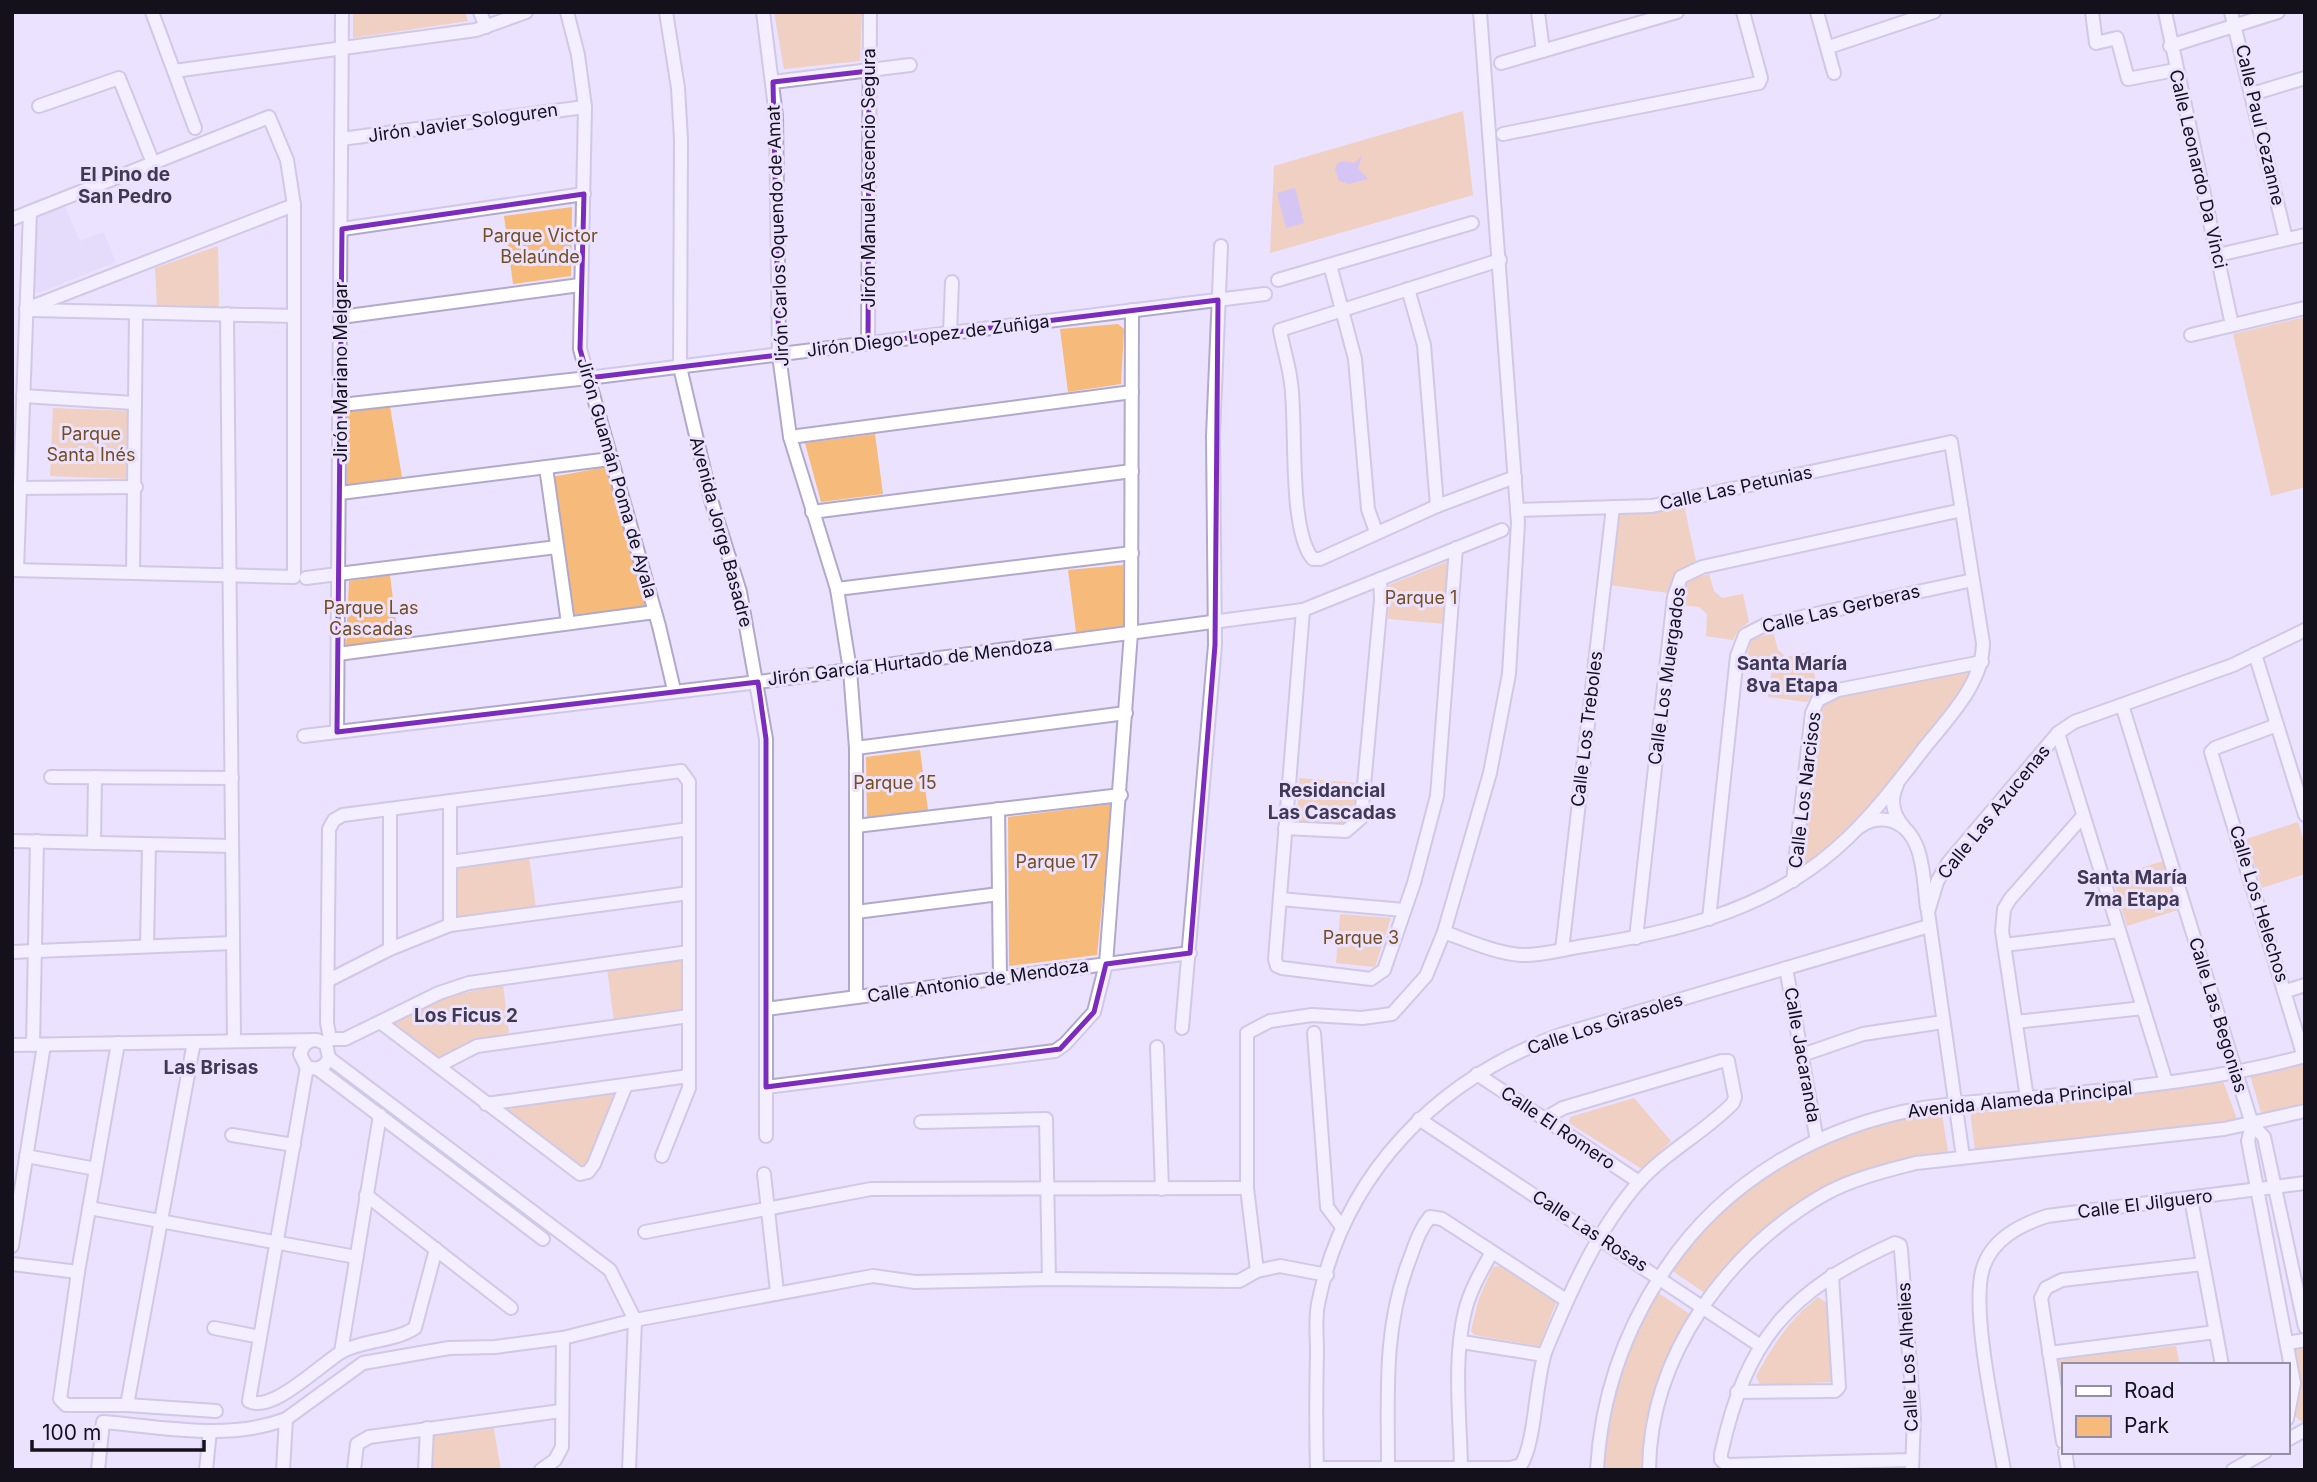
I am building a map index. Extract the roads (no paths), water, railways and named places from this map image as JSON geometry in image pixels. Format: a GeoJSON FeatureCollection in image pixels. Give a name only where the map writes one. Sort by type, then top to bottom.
{"type":"FeatureCollection","features":[{"type":"Feature","properties":{"kind":"street"},"geometry":{"type":"LineString","coordinates":[[152,12],[195,128]]}},
{"type":"Feature","properties":{"kind":"street","name":"Jirón Mariano Melgar"},"geometry":{"type":"LineString","coordinates":[[337,732],[342,12]]}},
{"type":"Feature","properties":{"kind":"street"},"geometry":{"type":"LineString","coordinates":[[480,12],[486,27]]}},
{"type":"Feature","properties":{"kind":"street"},"geometry":{"type":"LineString","coordinates":[[174,71],[486,27],[526,12]]}},
{"type":"Feature","properties":{"kind":"street","name":"Jirón Guamán Poma de Ayala"},"geometry":{"type":"LineString","coordinates":[[567,12],[578,55],[585,107],[580,349],[655,612],[674,690]]}},
{"type":"Feature","properties":{"kind":"street","name":"Avenida Jorge Basadre"},"geometry":{"type":"LineString","coordinates":[[666,12],[678,88],[681,141],[680,367],[708,488],[740,592],[766,739],[766,1136]]}},
{"type":"Feature","properties":{"kind":"street","name":"Jirón Carlos Oquendo de Amat"},"geometry":{"type":"LineString","coordinates":[[764,12],[773,82],[779,355],[790,437],[836,589],[850,670],[856,748],[856,997]]}},
{"type":"Feature","properties":{"kind":"street","name":"Jirón Manuel Ascencio Segura"},"geometry":{"type":"LineString","coordinates":[[868,343],[870,12]]}},
{"type":"Feature","properties":{"kind":"street"},"geometry":{"type":"LineString","coordinates":[[1257,1271],[1247,1188],[1247,1033],[1280,1019],[1312,1015],[1362,1018],[1392,1014],[1426,976],[1444,932],[1490,773],[1508,674],[1516,591],[1516,477],[1480,12]]}},
{"type":"Feature","properties":{"kind":"street"},"geometry":{"type":"LineString","coordinates":[[1538,12],[1543,51]]}},
{"type":"Feature","properties":{"kind":"street"},"geometry":{"type":"LineString","coordinates":[[1501,63],[1677,12]]}},
{"type":"Feature","properties":{"kind":"street"},"geometry":{"type":"LineString","coordinates":[[1503,134],[1759,83],[1761,78],[1743,12]]}},
{"type":"Feature","properties":{"kind":"street"},"geometry":{"type":"LineString","coordinates":[[1817,12],[1829,47],[1834,73]]}},
{"type":"Feature","properties":{"kind":"street"},"geometry":{"type":"LineString","coordinates":[[1829,47],[1934,12]]}},
{"type":"Feature","properties":{"kind":"street"},"geometry":{"type":"LineString","coordinates":[[2092,12],[2096,43],[2117,38],[2128,79],[2175,70]]}},
{"type":"Feature","properties":{"kind":"street","name":"Calle Leonardo Da Vinci"},"geometry":{"type":"LineString","coordinates":[[2165,12],[2175,70],[2232,325]]}},
{"type":"Feature","properties":{"kind":"street","name":"Calle Paul Cezanne"},"geometry":{"type":"LineString","coordinates":[[2231,12],[2286,239]]}},
{"type":"Feature","properties":{"kind":"street"},"geometry":{"type":"LineString","coordinates":[[2170,46],[2278,12]]}},
{"type":"Feature","properties":{"kind":"street"},"geometry":{"type":"LineString","coordinates":[[773,82],[910,65]]}},
{"type":"Feature","properties":{"kind":"street"},"geometry":{"type":"LineString","coordinates":[[39,106],[119,78],[153,163]]}},
{"type":"Feature","properties":{"kind":"street"},"geometry":{"type":"LineString","coordinates":[[2252,94],[2305,78]]}},
{"type":"Feature","properties":{"kind":"street","name":"Jirón Javier Sologuren"},"geometry":{"type":"LineString","coordinates":[[341,139],[585,107]]}},
{"type":"Feature","properties":{"kind":"street"},"geometry":{"type":"LineString","coordinates":[[12,219],[269,117],[287,160],[294,205],[294,578],[14,570],[20,488],[30,212]]}},
{"type":"Feature","properties":{"kind":"street"},"geometry":{"type":"LineString","coordinates":[[342,229],[584,194]]}},
{"type":"Feature","properties":{"kind":"street"},"geometry":{"type":"LineString","coordinates":[[26,309],[294,205]]}},
{"type":"Feature","properties":{"kind":"street"},"geometry":{"type":"LineString","coordinates":[[1278,280],[1472,223]]}},
{"type":"Feature","properties":{"kind":"street"},"geometry":{"type":"LineString","coordinates":[[2218,255],[2305,234]]}},
{"type":"Feature","properties":{"kind":"street"},"geometry":{"type":"LineString","coordinates":[[1182,1028],[1215,623],[1213,436],[1221,246]]}},
{"type":"Feature","properties":{"kind":"street"},"geometry":{"type":"LineString","coordinates":[[1500,260],[1280,330],[1291,384],[1298,513],[1308,554],[1313,559],[1320,559],[1437,506],[1516,477]]}},
{"type":"Feature","properties":{"kind":"street"},"geometry":{"type":"LineString","coordinates":[[1330,265],[1355,359],[1368,509],[1376,532]]}},
{"type":"Feature","properties":{"kind":"street"},"geometry":{"type":"LineString","coordinates":[[950,333],[952,282]]}},
{"type":"Feature","properties":{"kind":"street"},"geometry":{"type":"LineString","coordinates":[[341,317],[580,285]]}},
{"type":"Feature","properties":{"kind":"street"},"geometry":{"type":"LineString","coordinates":[[1408,289],[1424,345],[1437,506]]}},
{"type":"Feature","properties":{"kind":"street","name":"Jirón Diego Lopez de Zuñiga"},"geometry":{"type":"LineString","coordinates":[[341,405],[680,367],[1265,294]]}},
{"type":"Feature","properties":{"kind":"street"},"geometry":{"type":"LineString","coordinates":[[2191,335],[2305,308]]}},
{"type":"Feature","properties":{"kind":"street"},"geometry":{"type":"LineString","coordinates":[[26,309],[293,316]]}},
{"type":"Feature","properties":{"kind":"street"},"geometry":{"type":"LineString","coordinates":[[766,1087],[1055,1051],[1065,1044],[1094,1012],[1106,964],[1121,795],[1131,633],[1132,310]]}},
{"type":"Feature","properties":{"kind":"street"},"geometry":{"type":"LineString","coordinates":[[133,573],[136,313]]}},
{"type":"Feature","properties":{"kind":"street"},"geometry":{"type":"LineString","coordinates":[[227,314],[234,1041]]}},
{"type":"Feature","properties":{"kind":"street"},"geometry":{"type":"LineString","coordinates":[[790,437],[1132,392]]}},
{"type":"Feature","properties":{"kind":"street"},"geometry":{"type":"LineString","coordinates":[[23,396],[134,404]]}},
{"type":"Feature","properties":{"kind":"street","name":"Calle Las Petunias"},"geometry":{"type":"LineString","coordinates":[[1517,510],[1652,506],[1951,442],[1962,510]]}},
{"type":"Feature","properties":{"kind":"street"},"geometry":{"type":"LineString","coordinates":[[340,493],[610,459]]}},
{"type":"Feature","properties":{"kind":"street"},"geometry":{"type":"LineString","coordinates":[[546,467],[568,623]]}},
{"type":"Feature","properties":{"kind":"street"},"geometry":{"type":"LineString","coordinates":[[812,512],[1132,471]]}},
{"type":"Feature","properties":{"kind":"street"},"geometry":{"type":"LineString","coordinates":[[20,488],[136,487]]}},
{"type":"Feature","properties":{"kind":"street","name":"Calle Los Treboles"},"geometry":{"type":"LineString","coordinates":[[1562,950],[1613,507]]}},
{"type":"Feature","properties":{"kind":"street"},"geometry":{"type":"LineString","coordinates":[[1444,932],[1500,951],[1522,955],[1636,938],[1709,919],[1755,902],[1793,881],[1856,830],[1898,781],[1966,692],[1982,662],[1983,643],[1962,510]]}},
{"type":"Feature","properties":{"kind":"street","name":"Calle Los Muergados"},"geometry":{"type":"LineString","coordinates":[[1636,938],[1674,597],[1681,577],[1702,567],[1962,510]]}},
{"type":"Feature","properties":{"kind":"street","name":"Jirón García Hurtado de Mendoza"},"geometry":{"type":"LineString","coordinates":[[304,736],[758,682],[1303,610],[1502,530]]}},
{"type":"Feature","properties":{"kind":"street"},"geometry":{"type":"LineString","coordinates":[[306,578],[557,547]]}},
{"type":"Feature","properties":{"kind":"street"},"geometry":{"type":"LineString","coordinates":[[1303,610],[1277,966],[1371,979],[1384,970],[1437,796],[1456,548]]}},
{"type":"Feature","properties":{"kind":"street"},"geometry":{"type":"LineString","coordinates":[[836,589],[1132,552]]}},
{"type":"Feature","properties":{"kind":"street"},"geometry":{"type":"LineString","coordinates":[[1285,828],[1346,831],[1361,818],[1381,600],[1380,579]]}},
{"type":"Feature","properties":{"kind":"street","name":"Calle Las Gerberas"},"geometry":{"type":"LineString","coordinates":[[1709,919],[1737,656],[1745,635],[1765,625],[1973,580]]}},
{"type":"Feature","properties":{"kind":"street"},"geometry":{"type":"LineString","coordinates":[[338,654],[655,612]]}},
{"type":"Feature","properties":{"kind":"street","name":"Calle Las Azucenas"},"geometry":{"type":"LineString","coordinates":[[1962,1157],[1928,912],[1937,882],[1948,863],[2058,733],[2074,722],[2233,665],[2305,630]]}},
{"type":"Feature","properties":{"kind":"street"},"geometry":{"type":"LineString","coordinates":[[2255,654],[2305,815]]}},
{"type":"Feature","properties":{"kind":"street","name":"Calle Los Narcisos"},"geometry":{"type":"LineString","coordinates":[[1793,881],[1812,713],[1818,700],[1839,690],[1982,662]]}},
{"type":"Feature","properties":{"kind":"street","name":"Calle Las Begonias"},"geometry":{"type":"LineString","coordinates":[[2122,705],[2252,1124]]}},
{"type":"Feature","properties":{"kind":"street"},"geometry":{"type":"LineString","coordinates":[[856,748],[1126,713]]}},
{"type":"Feature","properties":{"kind":"street","name":"Calle Los Helechos"},"geometry":{"type":"LineString","coordinates":[[2277,726],[2215,748],[2211,752],[2305,1056]]}},
{"type":"Feature","properties":{"kind":"street"},"geometry":{"type":"LineString","coordinates":[[2058,733],[2166,1082]]}},
{"type":"Feature","properties":{"kind":"street"},"geometry":{"type":"LineString","coordinates":[[629,1470],[635,1320],[604,1265],[329,1058],[327,1023],[331,824],[343,815],[677,770],[685,774],[689,782],[689,1076],[686,1098],[662,1156]]}},
{"type":"Feature","properties":{"kind":"street"},"geometry":{"type":"LineString","coordinates":[[51,777],[232,778]]}},
{"type":"Feature","properties":{"kind":"street"},"geometry":{"type":"LineString","coordinates":[[94,843],[95,777]]}},
{"type":"Feature","properties":{"kind":"street"},"geometry":{"type":"LineString","coordinates":[[1898,781],[1892,802],[1894,813],[1917,847],[1921,858],[1930,867],[1948,863]]}},
{"type":"Feature","properties":{"kind":"street"},"geometry":{"type":"LineString","coordinates":[[856,826],[1121,795]]}},
{"type":"Feature","properties":{"kind":"street"},"geometry":{"type":"LineString","coordinates":[[450,801],[450,925]]}},
{"type":"Feature","properties":{"kind":"street"},"geometry":{"type":"LineString","coordinates":[[390,809],[390,949]]}},
{"type":"Feature","properties":{"kind":"street"},"geometry":{"type":"LineString","coordinates":[[998,809],[1000,978]]}},
{"type":"Feature","properties":{"kind":"street"},"geometry":{"type":"LineString","coordinates":[[2027,1098],[2004,945],[2004,909],[2083,816]]}},
{"type":"Feature","properties":{"kind":"street"},"geometry":{"type":"LineString","coordinates":[[1856,830],[1875,820],[1896,823],[1905,829]]}},
{"type":"Feature","properties":{"kind":"street"},"geometry":{"type":"LineString","coordinates":[[450,862],[689,830]]}},
{"type":"Feature","properties":{"kind":"street"},"geometry":{"type":"LineString","coordinates":[[12,841],[232,846]]}},
{"type":"Feature","properties":{"kind":"street"},"geometry":{"type":"LineString","coordinates":[[12,1246],[39,1045],[35,950],[37,841]]}},
{"type":"Feature","properties":{"kind":"street"},"geometry":{"type":"LineString","coordinates":[[147,946],[149,845]]}},
{"type":"Feature","properties":{"kind":"street"},"geometry":{"type":"LineString","coordinates":[[1917,847],[1928,912]]}},
{"type":"Feature","properties":{"kind":"street"},"geometry":{"type":"LineString","coordinates":[[329,980],[390,949],[450,925],[689,893]]}},
{"type":"Feature","properties":{"kind":"street"},"geometry":{"type":"LineString","coordinates":[[856,912],[999,894]]}},
{"type":"Feature","properties":{"kind":"street"},"geometry":{"type":"LineString","coordinates":[[1280,899],[1404,910]]}},
{"type":"Feature","properties":{"kind":"street","name":"Calle Los Girasoles"},"geometry":{"type":"LineString","coordinates":[[1317,1469],[1318,1306],[1342,1227],[1378,1168],[1419,1119],[1440,1099],[1477,1074],[1527,1047],[1560,1035],[1929,926]]}},
{"type":"Feature","properties":{"kind":"street"},"geometry":{"type":"LineString","coordinates":[[2004,945],[2119,931]]}},
{"type":"Feature","properties":{"kind":"street"},"geometry":{"type":"LineString","coordinates":[[12,952],[233,943]]}},
{"type":"Feature","properties":{"kind":"street"},"geometry":{"type":"LineString","coordinates":[[12,1045],[312,1040],[328,1042],[345,1039],[439,993],[469,983],[689,952]]}},
{"type":"Feature","properties":{"kind":"street","name":"Calle Antonio de Mendoza"},"geometry":{"type":"LineString","coordinates":[[766,1009],[1190,953]]}},
{"type":"Feature","properties":{"kind":"street","name":"Calle Jacaranda"},"geometry":{"type":"LineString","coordinates":[[1787,968],[1817,1141]]}},
{"type":"Feature","properties":{"kind":"street"},"geometry":{"type":"LineString","coordinates":[[2286,990],[2305,985]]}},
{"type":"Feature","properties":{"kind":"street"},"geometry":{"type":"LineString","coordinates":[[2016,1022],[2143,1008]]}},
{"type":"Feature","properties":{"kind":"street"},"geometry":{"type":"LineString","coordinates":[[438,1066],[477,1046],[689,1016]]}},
{"type":"Feature","properties":{"kind":"street"},"geometry":{"type":"LineString","coordinates":[[380,1022],[573,1171],[584,1174],[594,1164],[626,1085]]}},
{"type":"Feature","properties":{"kind":"street"},"geometry":{"type":"LineString","coordinates":[[1802,1055],[1863,1034],[1944,1022]]}},
{"type":"Feature","properties":{"kind":"street"},"geometry":{"type":"LineString","coordinates":[[1314,1033],[1326,1207],[1342,1227]]}},
{"type":"Feature","properties":{"kind":"street"},"geometry":{"type":"LineString","coordinates":[[312,1040],[304,1045],[309,1064],[248,1396],[253,1404],[264,1403],[314,1375],[341,1352],[415,1328],[436,1249]]}},
{"type":"Feature","properties":{"kind":"street"},"geometry":{"type":"LineString","coordinates":[[281,1041],[542,1240]]}},
{"type":"Feature","properties":{"kind":"street"},"geometry":{"type":"LineString","coordinates":[[127,1405],[194,1042]]}},
{"type":"Feature","properties":{"kind":"street"},"geometry":{"type":"LineString","coordinates":[[118,1043],[78,1272],[61,1403],[216,1411]]}},
{"type":"Feature","properties":{"kind":"street"},"geometry":{"type":"LineString","coordinates":[[1157,1047],[1162,1189]]}},
{"type":"Feature","properties":{"kind":"street","name":"Avenida Alameda Principal"},"geometry":{"type":"LineString","coordinates":[[1597,1470],[1605,1404],[1618,1355],[1660,1277],[1680,1247],[1721,1204],[1788,1155],[1817,1141],[1886,1116],[1956,1105],[2166,1082],[2305,1056]]}},
{"type":"Feature","properties":{"kind":"street"},"geometry":{"type":"LineString","coordinates":[[309,1064],[329,1058]]}},
{"type":"Feature","properties":{"kind":"street"},"geometry":{"type":"LineString","coordinates":[[1317,1469],[1511,1468],[1521,1465],[1545,1355],[1566,1300],[1600,1238],[1639,1182],[1734,1103],[1728,1061],[1563,1108],[1544,1119]]}},
{"type":"Feature","properties":{"kind":"street","name":"Calle El Romero"},"geometry":{"type":"LineString","coordinates":[[1477,1074],[1639,1182]]}},
{"type":"Feature","properties":{"kind":"street"},"geometry":{"type":"LineString","coordinates":[[486,1104],[689,1076]]}},
{"type":"Feature","properties":{"kind":"street"},"geometry":{"type":"LineString","coordinates":[[1649,1470],[1657,1410],[1672,1366],[1703,1306],[1763,1236],[1827,1193],[1873,1174],[1916,1163],[2089,1146],[2252,1124],[2305,1111]]}},
{"type":"Feature","properties":{"kind":"street"},"geometry":{"type":"LineString","coordinates":[[341,1352],[380,1115]]}},
{"type":"Feature","properties":{"kind":"street"},"geometry":{"type":"LineString","coordinates":[[921,1122],[1046,1119],[1049,1279]]}},
{"type":"Feature","properties":{"kind":"street","name":"Calle Las Rosas"},"geometry":{"type":"LineString","coordinates":[[1419,1119],[1759,1345]]}},
{"type":"Feature","properties":{"kind":"street"},"geometry":{"type":"LineString","coordinates":[[2252,1124],[2264,1137],[2305,1327]]}},
{"type":"Feature","properties":{"kind":"street"},"geometry":{"type":"LineString","coordinates":[[2252,1124],[2248,1141],[2294,1383],[2289,1409]]}},
{"type":"Feature","properties":{"kind":"street"},"geometry":{"type":"LineString","coordinates":[[232,1135],[294,1145]]}},
{"type":"Feature","properties":{"kind":"street"},"geometry":{"type":"LineString","coordinates":[[26,1156],[96,1169]]}},
{"type":"Feature","properties":{"kind":"street"},"geometry":{"type":"LineString","coordinates":[[764,1174],[777,1292]]}},
{"type":"Feature","properties":{"kind":"street","name":"Calle El Jilguero"},"geometry":{"type":"LineString","coordinates":[[2004,1470],[1980,1317],[1979,1289],[1983,1267],[1994,1247],[2027,1222],[2047,1216],[2191,1199],[2276,1185],[2305,1184]]}},
{"type":"Feature","properties":{"kind":"street"},"geometry":{"type":"LineString","coordinates":[[645,1231],[871,1189],[1247,1188]]}},
{"type":"Feature","properties":{"kind":"street"},"geometry":{"type":"LineString","coordinates":[[366,1195],[511,1308]]}},
{"type":"Feature","properties":{"kind":"street"},"geometry":{"type":"LineString","coordinates":[[2191,1199],[2222,1363]]}},
{"type":"Feature","properties":{"kind":"street"},"geometry":{"type":"LineString","coordinates":[[89,1208],[356,1257]]}},
{"type":"Feature","properties":{"kind":"street"},"geometry":{"type":"LineString","coordinates":[[1388,1468],[1387,1348],[1398,1290],[1422,1227],[1435,1216],[1566,1300]]}},
{"type":"Feature","properties":{"kind":"street","name":"Calle Los Alhelies"},"geometry":{"type":"LineString","coordinates":[[1832,1275],[1895,1244],[1900,1245],[1914,1419],[1912,1465]]}},
{"type":"Feature","properties":{"kind":"street"},"geometry":{"type":"LineString","coordinates":[[1461,1467],[1462,1342],[1465,1311],[1476,1280],[1492,1252]]}},
{"type":"Feature","properties":{"kind":"street"},"geometry":{"type":"LineString","coordinates":[[12,1264],[78,1272]]}},
{"type":"Feature","properties":{"kind":"street"},"geometry":{"type":"LineString","coordinates":[[2062,1435],[2041,1298],[2053,1283],[2203,1264]]}},
{"type":"Feature","properties":{"kind":"street"},"geometry":{"type":"LineString","coordinates":[[98,1470],[103,1422],[210,1432],[274,1424],[286,1419],[363,1363],[449,1348],[495,1347],[563,1339],[635,1320],[873,1276],[915,1282],[1049,1279],[1239,1281],[1257,1271],[1280,1266],[1327,1275]]}},
{"type":"Feature","properties":{"kind":"street"},"geometry":{"type":"LineString","coordinates":[[1832,1275],[1804,1298],[1759,1345],[1737,1392],[1721,1460],[1727,1465],[1912,1465]]}},
{"type":"Feature","properties":{"kind":"street"},"geometry":{"type":"LineString","coordinates":[[1737,1392],[1835,1391],[1839,1387],[1832,1275]]}},
{"type":"Feature","properties":{"kind":"street"},"geometry":{"type":"LineString","coordinates":[[214,1328],[260,1337]]}},
{"type":"Feature","properties":{"kind":"street"},"geometry":{"type":"LineString","coordinates":[[2049,1353],[2216,1332]]}},
{"type":"Feature","properties":{"kind":"street"},"geometry":{"type":"LineString","coordinates":[[541,1470],[561,1451],[563,1339]]}},
{"type":"Feature","properties":{"kind":"street"},"geometry":{"type":"LineString","coordinates":[[2287,1343],[2305,1340]]}},
{"type":"Feature","properties":{"kind":"street"},"geometry":{"type":"LineString","coordinates":[[1462,1342],[1545,1355]]}},
{"type":"Feature","properties":{"kind":"street"},"geometry":{"type":"LineString","coordinates":[[354,1470],[355,1451],[363,1440],[427,1428],[561,1411]]}},
{"type":"Feature","properties":{"kind":"street"},"geometry":{"type":"LineString","coordinates":[[283,1470],[286,1419]]}},
{"type":"Feature","properties":{"kind":"street"},"geometry":{"type":"LineString","coordinates":[[425,1470],[427,1428]]}},
{"type":"Feature","properties":{"kind":"street"},"geometry":{"type":"LineString","coordinates":[[2289,1439],[2305,1430]]}},
{"type":"Feature","properties":{"kind":"street"},"geometry":{"type":"LineString","coordinates":[[206,1470],[210,1432]]}},
{"type":"Feature","properties":{"kind":"street"},"geometry":{"type":"LineString","coordinates":[[2233,1470],[2261,1454]]}},
{"type":"Feature","properties":{"kind":"district","name":"El Pino de San Pedro"},"geometry":{"type":"Point","coordinates":[125,185]}},
{"type":"Feature","properties":{"kind":"district","name":"Santa María 8va Etapa"},"geometry":{"type":"Point","coordinates":[1792,674]}},
{"type":"Feature","properties":{"kind":"district","name":"Residancial Las Cascadas"},"geometry":{"type":"Point","coordinates":[1332,801]}},
{"type":"Feature","properties":{"kind":"district","name":"Santa María 7ma Etapa"},"geometry":{"type":"Point","coordinates":[2132,888]}},
{"type":"Feature","properties":{"kind":"district","name":"Los Ficus 2"},"geometry":{"type":"Point","coordinates":[466,1015]}},
{"type":"Feature","properties":{"kind":"district","name":"Las Brisas"},"geometry":{"type":"Point","coordinates":[211,1067]}},
{"type":"Feature","properties":{"kind":"park label","name":"Parque Victor Belaúnde"},"geometry":{"type":"Point","coordinates":[540,246]}},
{"type":"Feature","properties":{"kind":"park label","name":"Parque Santa Inés"},"geometry":{"type":"Point","coordinates":[91,444]}},
{"type":"Feature","properties":{"kind":"park label","name":"Parque 1"},"geometry":{"type":"Point","coordinates":[1421,598]}},
{"type":"Feature","properties":{"kind":"park label","name":"Parque Las Cascadas"},"geometry":{"type":"Point","coordinates":[371,618]}},
{"type":"Feature","properties":{"kind":"park label","name":"Parque 15"},"geometry":{"type":"Point","coordinates":[895,783]}},
{"type":"Feature","properties":{"kind":"park label","name":"Parque 17"},"geometry":{"type":"Point","coordinates":[1057,862]}},
{"type":"Feature","properties":{"kind":"park label","name":"Parque 3"},"geometry":{"type":"Point","coordinates":[1361,938]}}]}
